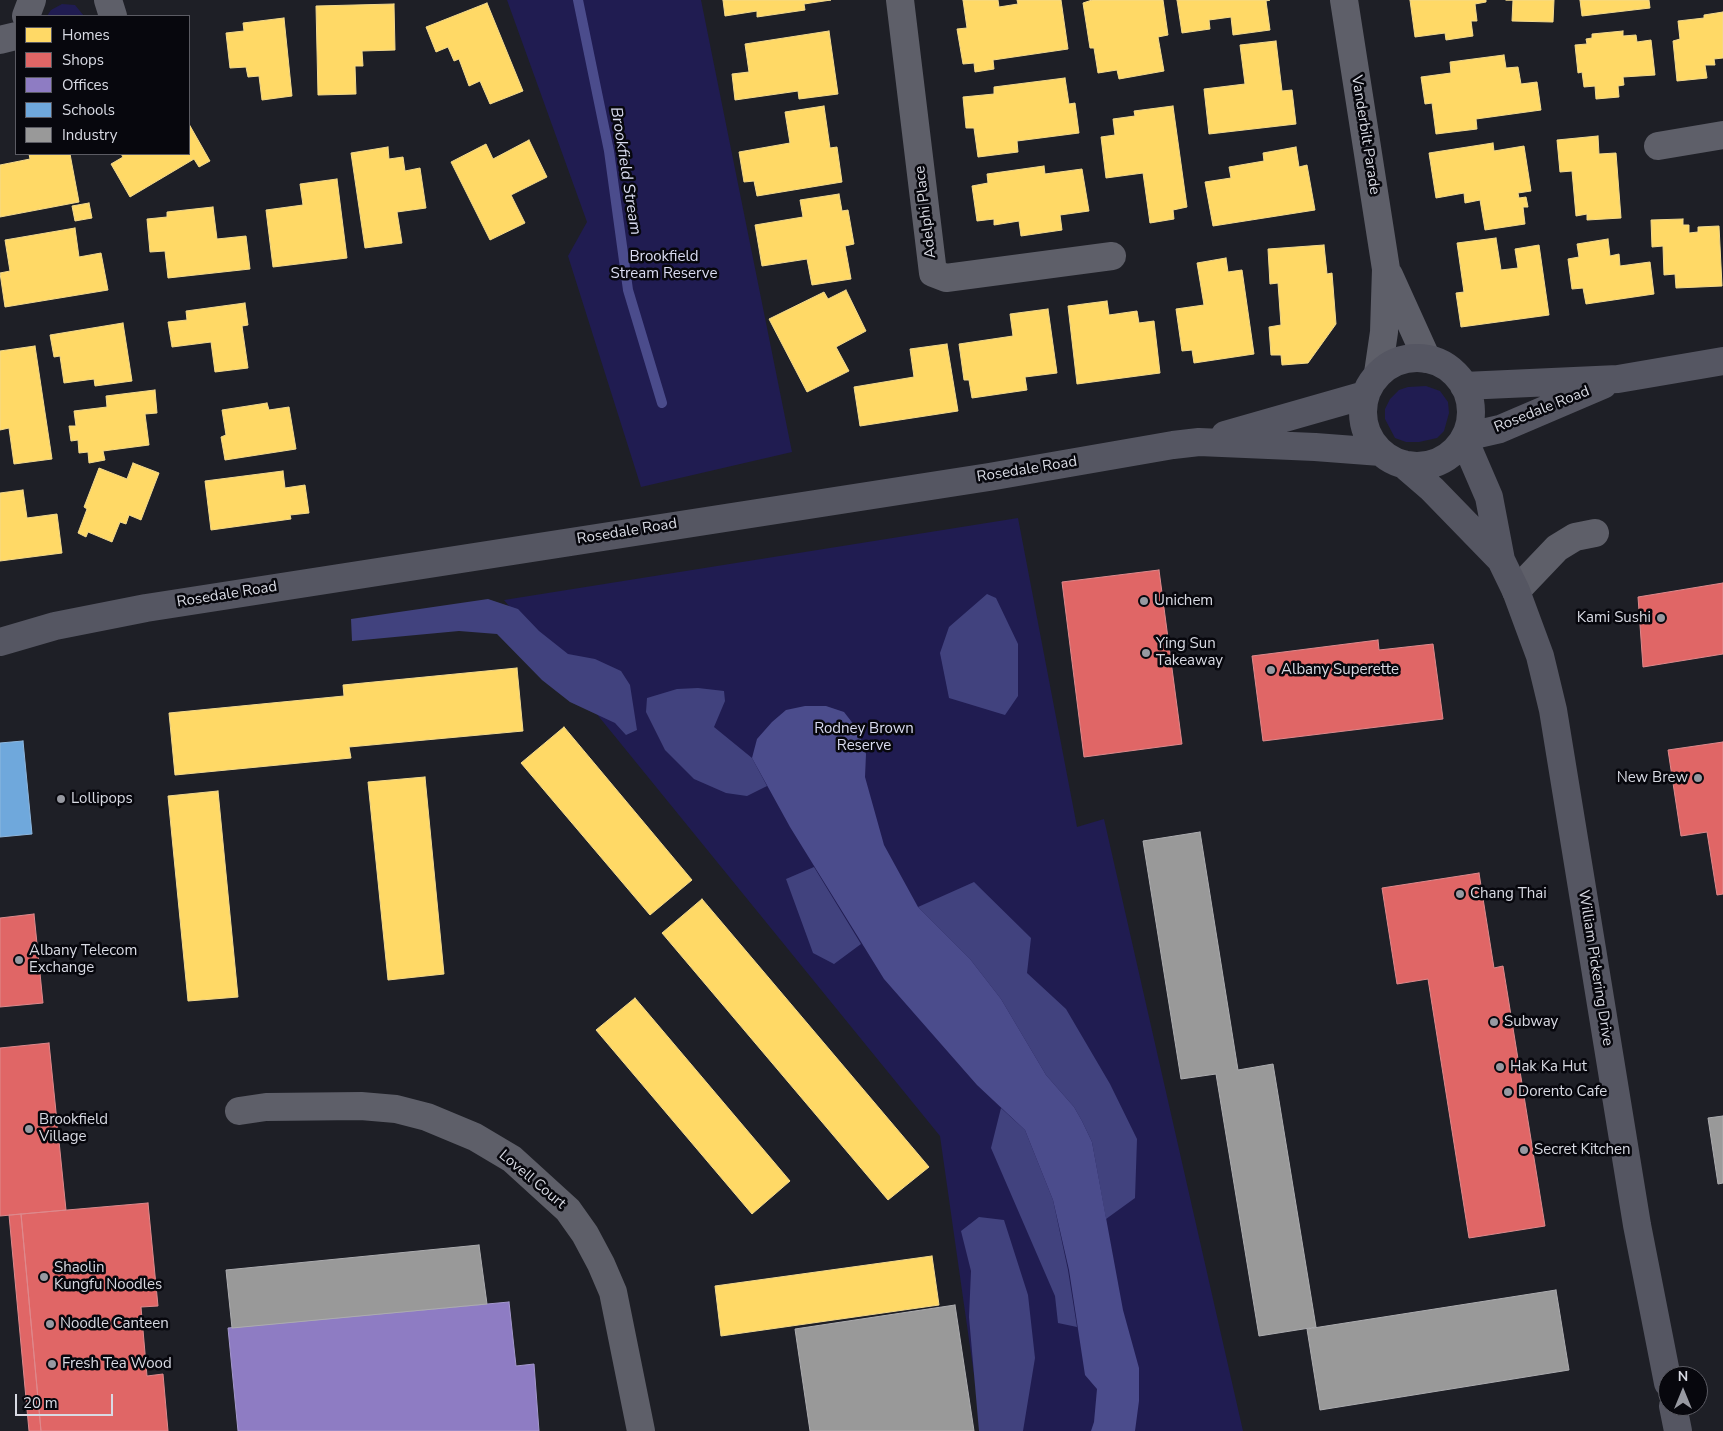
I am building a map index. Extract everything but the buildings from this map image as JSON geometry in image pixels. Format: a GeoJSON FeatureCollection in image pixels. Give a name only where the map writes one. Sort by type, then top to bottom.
{"type":"FeatureCollection","features":[{"type":"Feature","properties":{"kind":"main road"},"geometry":{"type":"LineString","coordinates":[[1409,358],[1427,358],[1442,363],[1455,373],[1464,386],[1471,411],[1465,438],[1456,450],[1438,462],[1417,466],[1392,458],[1371,440],[1364,426],[1362,411],[1371,384],[1392,363],[1409,358]]}},
{"type":"Feature","properties":{"kind":"main road","name":"Rosedale Road"},"geometry":{"type":"LineString","coordinates":[[1464,386],[1618,379],[1723,361]]}},
{"type":"Feature","properties":{"kind":"main road","name":"Rosedale Road"},"geometry":{"type":"LineString","coordinates":[[1465,438],[1500,430],[1618,379]]}},
{"type":"Feature","properties":{"kind":"main road","name":"Rosedale Road"},"geometry":{"type":"LineString","coordinates":[[0,642],[55,626],[160,606],[1199,442],[1371,384]]}},
{"type":"Feature","properties":{"kind":"main road","name":"William Pickering Drive"},"geometry":{"type":"LineString","coordinates":[[1465,438],[1489,497],[1501,560],[1516,591],[1540,656],[1553,710],[1637,1225],[1665,1366]]}},
{"type":"Feature","properties":{"kind":"main road","name":"Rosedale Road"},"geometry":{"type":"LineString","coordinates":[[1199,442],[1315,447],[1392,458]]}},
{"type":"Feature","properties":{"kind":"main road","name":"William Pickering Drive"},"geometry":{"type":"LineString","coordinates":[[1392,458],[1432,489],[1501,560]]}},
{"type":"Feature","properties":{"kind":"main road","name":"Rosedale Road"},"geometry":{"type":"LineString","coordinates":[[0,626],[55,626]]}},
{"type":"Feature","properties":{"kind":"main road"},"geometry":{"type":"LineString","coordinates":[[1675,1416],[1678,1431]]}},
{"type":"Feature","properties":{"kind":"street"},"geometry":{"type":"LineString","coordinates":[[26,15],[32,0]]}},
{"type":"Feature","properties":{"kind":"street"},"geometry":{"type":"LineString","coordinates":[[108,0],[113,15]]}},
{"type":"Feature","properties":{"kind":"street","name":"Adelphi Place"},"geometry":{"type":"LineString","coordinates":[[900,0],[933,274],[946,278],[1112,256]]}},
{"type":"Feature","properties":{"kind":"street","name":"Vanderbilt Parade"},"geometry":{"type":"LineString","coordinates":[[1344,0],[1386,269],[1384,332],[1371,384]]}},
{"type":"Feature","properties":{"kind":"street"},"geometry":{"type":"LineString","coordinates":[[0,40],[15,36]]}},
{"type":"Feature","properties":{"kind":"street"},"geometry":{"type":"LineString","coordinates":[[1658,146],[1723,135]]}},
{"type":"Feature","properties":{"kind":"street","name":"Vanderbilt Parade"},"geometry":{"type":"LineString","coordinates":[[1386,269],[1427,358]]}},
{"type":"Feature","properties":{"kind":"street"},"geometry":{"type":"LineString","coordinates":[[1516,591],[1557,548],[1575,537],[1595,533]]}},
{"type":"Feature","properties":{"kind":"street","name":"Lovell Court"},"geometry":{"type":"LineString","coordinates":[[239,1111],[266,1107],[361,1106],[396,1109],[427,1117],[475,1137],[512,1159],[568,1210],[586,1234],[601,1264],[613,1292],[641,1431]]}},
{"type":"Feature","properties":{"kind":"green space","name":"Brookfield Stream Reserve"},"geometry":{"type":"Polygon","coordinates":[[[507,0],[701,0],[792,452],[641,487],[568,256],[587,222],[507,0]]]}},
{"type":"Feature","properties":{"kind":"green space"},"geometry":{"type":"Polygon","coordinates":[[[62,4],[75,5],[83,15],[48,15],[51,10],[62,4]]]}},
{"type":"Feature","properties":{"kind":"green space"},"geometry":{"type":"Polygon","coordinates":[[[1426,386],[1440,391],[1448,402],[1449,413],[1444,431],[1437,438],[1419,442],[1406,442],[1395,438],[1385,419],[1385,409],[1390,399],[1399,390],[1408,387],[1426,386]]]}},
{"type":"Feature","properties":{"kind":"green space","name":"Rodney Brown Reserve"},"geometry":{"type":"Polygon","coordinates":[[[1018,518],[1077,827],[1104,819],[1243,1431],[982,1431],[940,1136],[504,600],[1018,518]]]}},
{"type":"Feature","properties":{"kind":"shaded area"},"geometry":{"type":"Polygon","coordinates":[[[987,594],[996,598],[1018,644],[1018,696],[1005,715],[949,698],[940,653],[949,627],[987,594]]]}},
{"type":"Feature","properties":{"kind":"shaded area"},"geometry":{"type":"Polygon","coordinates":[[[488,599],[518,609],[539,631],[568,654],[595,659],[621,671],[630,685],[637,730],[626,735],[615,723],[570,702],[542,680],[497,634],[459,631],[352,641],[351,619],[488,599]]]}},
{"type":"Feature","properties":{"kind":"shaded area"},"geometry":{"type":"Polygon","coordinates":[[[698,688],[724,691],[725,701],[714,727],[752,758],[767,786],[747,796],[726,793],[694,779],[665,750],[646,712],[647,698],[677,689],[698,688]]]}},
{"type":"Feature","properties":{"kind":"shaded area"},"geometry":{"type":"Polygon","coordinates":[[[805,706],[826,706],[844,712],[858,730],[866,754],[865,777],[884,845],[918,907],[970,959],[1001,999],[1046,1075],[1074,1107],[1092,1142],[1123,1310],[1139,1368],[1139,1401],[1135,1431],[1091,1431],[1094,1422],[1097,1389],[1085,1375],[1069,1270],[1053,1200],[1025,1130],[977,1085],[884,979],[790,827],[752,758],[757,739],[772,722],[786,710],[805,706]]]}},
{"type":"Feature","properties":{"kind":"shaded area"},"geometry":{"type":"Polygon","coordinates":[[[814,867],[861,944],[834,964],[813,953],[786,879],[814,867]]]}},
{"type":"Feature","properties":{"kind":"shaded area"},"geometry":{"type":"Polygon","coordinates":[[[974,882],[1031,938],[1027,973],[1066,1009],[1110,1084],[1137,1139],[1135,1198],[1106,1219],[1092,1142],[1074,1107],[1046,1075],[1001,999],[970,959],[918,907],[974,882]]]}},
{"type":"Feature","properties":{"kind":"shaded area"},"geometry":{"type":"Polygon","coordinates":[[[1001,1108],[1025,1130],[1053,1200],[1068,1270],[1077,1327],[1058,1323],[1055,1296],[991,1148],[1001,1108]]]}},
{"type":"Feature","properties":{"kind":"shaded area"},"geometry":{"type":"Polygon","coordinates":[[[979,1217],[1004,1220],[1028,1295],[1035,1358],[1023,1431],[979,1431],[969,1317],[971,1271],[961,1231],[979,1217]]]}},
{"type":"Feature","properties":{"kind":"waterway","name":"Brookfield Stream"},"geometry":{"type":"LineString","coordinates":[[578,0],[609,151],[628,290],[662,403]]}},
{"type":"Feature","properties":{"kind":"place","name":"Unichem"},"geometry":{"type":"Point","coordinates":[1144,601]}},
{"type":"Feature","properties":{"kind":"place","name":"Kami Sushi"},"geometry":{"type":"Point","coordinates":[1661,618]}},
{"type":"Feature","properties":{"kind":"place","name":"Ying Sun Takeaway"},"geometry":{"type":"Point","coordinates":[1146,653]}},
{"type":"Feature","properties":{"kind":"place","name":"Albany Superette"},"geometry":{"type":"Point","coordinates":[1271,670]}},
{"type":"Feature","properties":{"kind":"place","name":"New Brew"},"geometry":{"type":"Point","coordinates":[1698,778]}},
{"type":"Feature","properties":{"kind":"place","name":"Lollipops"},"geometry":{"type":"Point","coordinates":[61,799]}},
{"type":"Feature","properties":{"kind":"place","name":"Chang Thai"},"geometry":{"type":"Point","coordinates":[1460,894]}},
{"type":"Feature","properties":{"kind":"place","name":"Albany Telecom Exchange"},"geometry":{"type":"Point","coordinates":[19,960]}},
{"type":"Feature","properties":{"kind":"place","name":"Subway"},"geometry":{"type":"Point","coordinates":[1494,1022]}},
{"type":"Feature","properties":{"kind":"place","name":"Hak Ka Hut"},"geometry":{"type":"Point","coordinates":[1500,1067]}},
{"type":"Feature","properties":{"kind":"place","name":"Dorento Cafe"},"geometry":{"type":"Point","coordinates":[1508,1092]}},
{"type":"Feature","properties":{"kind":"place","name":"Brookfield Village"},"geometry":{"type":"Point","coordinates":[29,1129]}},
{"type":"Feature","properties":{"kind":"place","name":"Secret Kitchen"},"geometry":{"type":"Point","coordinates":[1524,1150]}},
{"type":"Feature","properties":{"kind":"place","name":"Shaolin Kungfu Noodles"},"geometry":{"type":"Point","coordinates":[44,1277]}},
{"type":"Feature","properties":{"kind":"place","name":"Noodle Canteen"},"geometry":{"type":"Point","coordinates":[50,1324]}},
{"type":"Feature","properties":{"kind":"place","name":"Fresh Tea Wood"},"geometry":{"type":"Point","coordinates":[52,1364]}}]}
